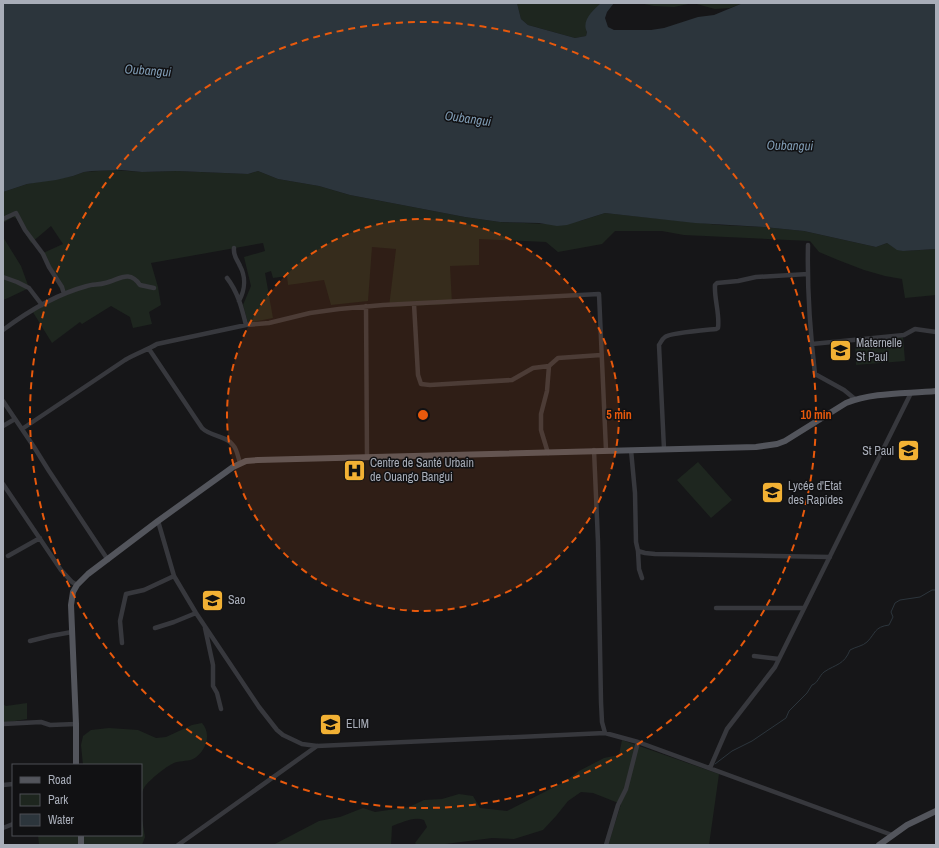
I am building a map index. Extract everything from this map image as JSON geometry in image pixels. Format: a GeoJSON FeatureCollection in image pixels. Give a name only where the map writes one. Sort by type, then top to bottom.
{"type":"FeatureCollection","features":[{"type":"Feature","properties":{"kind":"main road"},"geometry":{"type":"LineString","coordinates":[[76,764],[76,724],[71,598],[77,585],[158,521],[240,463],[258,460],[548,453],[594,450],[756,447],[777,444],[794,436],[846,403],[855,399],[868,396],[936,391]]}},
{"type":"Feature","properties":{"kind":"main road"},"geometry":{"type":"LineString","coordinates":[[879,845],[918,819],[936,811]]}},
{"type":"Feature","properties":{"kind":"street"},"geometry":{"type":"LineString","coordinates":[[3,219],[16,212],[25,230],[43,254],[49,267],[62,287],[64,294]]}},
{"type":"Feature","properties":{"kind":"street"},"geometry":{"type":"LineString","coordinates":[[808,245],[808,274],[815,374],[844,390],[855,399]]}},
{"type":"Feature","properties":{"kind":"street"},"geometry":{"type":"LineString","coordinates":[[234,248],[234,255],[241,267],[244,278],[243,292],[240,301]]}},
{"type":"Feature","properties":{"kind":"street"},"geometry":{"type":"LineString","coordinates":[[664,449],[660,345],[662,339],[665,336],[672,334],[700,332],[718,328],[715,288],[717,283],[738,281],[756,277],[808,274]]}},
{"type":"Feature","properties":{"kind":"street"},"geometry":{"type":"LineString","coordinates":[[3,330],[42,305],[87,285],[102,284],[130,276],[140,285],[154,288]]}},
{"type":"Feature","properties":{"kind":"street"},"geometry":{"type":"LineString","coordinates":[[3,277],[29,288],[42,305]]}},
{"type":"Feature","properties":{"kind":"street"},"geometry":{"type":"LineString","coordinates":[[227,278],[240,301],[246,326]]}},
{"type":"Feature","properties":{"kind":"street"},"geometry":{"type":"LineString","coordinates":[[22,429],[125,360],[157,344],[246,326],[269,323],[310,313],[366,306],[599,294],[606,450]]}},
{"type":"Feature","properties":{"kind":"street"},"geometry":{"type":"LineString","coordinates":[[414,304],[418,375],[421,384],[430,385],[512,380],[525,371],[533,368],[549,366],[558,358],[601,355]]}},
{"type":"Feature","properties":{"kind":"street"},"geometry":{"type":"LineString","coordinates":[[366,306],[367,457]]}},
{"type":"Feature","properties":{"kind":"street"},"geometry":{"type":"LineString","coordinates":[[812,344],[904,335],[915,329],[936,332]]}},
{"type":"Feature","properties":{"kind":"street"},"geometry":{"type":"LineString","coordinates":[[149,349],[202,428],[206,432],[232,443],[235,447],[240,463]]}},
{"type":"Feature","properties":{"kind":"street"},"geometry":{"type":"LineString","coordinates":[[548,453],[541,430],[541,414],[547,391],[549,366]]}},
{"type":"Feature","properties":{"kind":"street"},"geometry":{"type":"LineString","coordinates":[[710,768],[727,729],[775,667],[911,393]]}},
{"type":"Feature","properties":{"kind":"street"},"geometry":{"type":"LineString","coordinates":[[3,401],[108,560]]}},
{"type":"Feature","properties":{"kind":"street"},"geometry":{"type":"LineString","coordinates":[[3,426],[15,419]]}},
{"type":"Feature","properties":{"kind":"street"},"geometry":{"type":"LineString","coordinates":[[594,450],[598,542],[601,702],[602,722],[605,733]]}},
{"type":"Feature","properties":{"kind":"street"},"geometry":{"type":"LineString","coordinates":[[631,450],[635,493],[636,542],[639,569],[642,578]]}},
{"type":"Feature","properties":{"kind":"street"},"geometry":{"type":"LineString","coordinates":[[3,484],[60,570],[77,585]]}},
{"type":"Feature","properties":{"kind":"street"},"geometry":{"type":"LineString","coordinates":[[158,521],[174,576],[196,613],[243,685],[277,730],[283,735],[302,744],[317,746],[605,733],[638,742],[892,835]]}},
{"type":"Feature","properties":{"kind":"street"},"geometry":{"type":"LineString","coordinates":[[8,556],[40,538]]}},
{"type":"Feature","properties":{"kind":"street"},"geometry":{"type":"LineString","coordinates":[[638,551],[655,554],[830,557]]}},
{"type":"Feature","properties":{"kind":"street"},"geometry":{"type":"LineString","coordinates":[[122,643],[120,620],[126,594],[144,590],[174,576]]}},
{"type":"Feature","properties":{"kind":"street"},"geometry":{"type":"LineString","coordinates":[[716,608],[804,608]]}},
{"type":"Feature","properties":{"kind":"street"},"geometry":{"type":"LineString","coordinates":[[155,628],[196,613]]}},
{"type":"Feature","properties":{"kind":"street"},"geometry":{"type":"LineString","coordinates":[[205,626],[213,665],[213,686],[217,693],[221,709]]}},
{"type":"Feature","properties":{"kind":"street"},"geometry":{"type":"LineString","coordinates":[[30,641],[72,632]]}},
{"type":"Feature","properties":{"kind":"street"},"geometry":{"type":"LineString","coordinates":[[754,656],[779,659]]}},
{"type":"Feature","properties":{"kind":"street"},"geometry":{"type":"LineString","coordinates":[[3,724],[41,722],[50,725],[76,724]]}},
{"type":"Feature","properties":{"kind":"street"},"geometry":{"type":"LineString","coordinates":[[606,845],[618,805],[626,789],[638,742]]}},
{"type":"Feature","properties":{"kind":"street"},"geometry":{"type":"LineString","coordinates":[[178,845],[317,746]]}},
{"type":"Feature","properties":{"kind":"green space"},"geometry":{"type":"Polygon","coordinates":[[[517,3],[601,3],[595,9],[586,29],[586,36],[575,38],[528,25],[521,19],[517,3]]]}},
{"type":"Feature","properties":{"kind":"green space"},"geometry":{"type":"Polygon","coordinates":[[[639,3],[693,3],[674,7],[654,6],[639,3]]]}},
{"type":"Feature","properties":{"kind":"green space"},"geometry":{"type":"Polygon","coordinates":[[[693,3],[743,3],[730,8],[715,9],[693,3]]]}},
{"type":"Feature","properties":{"kind":"green space"},"geometry":{"type":"Polygon","coordinates":[[[113,170],[248,174],[258,171],[278,179],[319,186],[350,195],[465,217],[500,222],[547,224],[580,221],[605,213],[720,225],[804,231],[876,247],[887,243],[903,251],[936,249],[936,295],[905,298],[902,279],[864,270],[838,260],[819,252],[810,241],[684,235],[662,231],[615,231],[602,244],[558,252],[546,242],[479,239],[479,265],[450,266],[452,304],[389,307],[396,249],[372,247],[368,301],[331,305],[324,280],[288,285],[287,276],[273,278],[271,271],[265,273],[273,318],[248,323],[243,305],[251,286],[244,257],[265,251],[263,243],[151,263],[158,287],[161,305],[149,312],[152,324],[133,328],[130,317],[111,306],[82,324],[80,322],[52,343],[31,309],[62,293],[41,254],[63,244],[51,226],[31,243],[16,218],[13,217],[3,223],[3,192],[27,184],[73,176],[84,172],[113,170]]]}},
{"type":"Feature","properties":{"kind":"green space"},"geometry":{"type":"Polygon","coordinates":[[[3,237],[21,266],[29,288],[3,300],[3,237]]]}},
{"type":"Feature","properties":{"kind":"green space"},"geometry":{"type":"Polygon","coordinates":[[[903,337],[905,361],[856,365],[855,341],[903,337]]]}},
{"type":"Feature","properties":{"kind":"green space"},"geometry":{"type":"Polygon","coordinates":[[[698,462],[732,500],[711,518],[677,480],[698,462]]]}},
{"type":"Feature","properties":{"kind":"green space"},"geometry":{"type":"Polygon","coordinates":[[[27,703],[27,719],[3,723],[3,704],[6,706],[27,703]]]}},
{"type":"Feature","properties":{"kind":"green space"},"geometry":{"type":"Polygon","coordinates":[[[202,723],[207,732],[206,742],[201,752],[193,759],[180,761],[165,768],[146,785],[142,793],[142,764],[83,764],[81,745],[83,736],[91,730],[109,728],[138,730],[156,738],[166,737],[192,725],[202,723]]]}},
{"type":"Feature","properties":{"kind":"green space"},"geometry":{"type":"Polygon","coordinates":[[[622,740],[719,774],[709,845],[608,845],[621,804],[593,793],[581,792],[568,801],[543,830],[514,839],[492,838],[438,845],[417,845],[415,843],[427,827],[424,820],[416,819],[408,820],[392,826],[391,845],[273,845],[319,821],[340,817],[363,808],[375,812],[409,807],[424,800],[442,799],[459,794],[473,796],[480,808],[507,811],[564,782],[579,771],[604,758],[619,755],[622,740]]]}},
{"type":"Feature","properties":{"kind":"green space"},"geometry":{"type":"Polygon","coordinates":[[[142,819],[145,837],[142,845],[39,845],[38,836],[142,836],[142,819]]]}},
{"type":"Feature","properties":{"kind":"water","name":"Oubangui"},"geometry":{"type":"Polygon","coordinates":[[[3,3],[517,3],[521,19],[528,25],[575,38],[586,36],[587,20],[591,12],[601,3],[614,3],[607,12],[605,18],[608,27],[614,30],[651,30],[664,28],[698,17],[714,15],[743,3],[936,3],[936,249],[903,251],[897,250],[887,243],[876,247],[804,231],[695,223],[605,213],[567,225],[557,226],[539,223],[500,222],[465,217],[350,195],[319,186],[278,179],[258,171],[248,174],[177,171],[92,171],[56,180],[27,184],[3,192],[3,3]]]}},
{"type":"Feature","properties":{"kind":"waterway"},"geometry":{"type":"LineString","coordinates":[[715,764],[732,751],[752,741],[786,718],[789,711],[807,693],[812,685],[816,683],[824,672],[839,664],[845,659],[850,650],[865,643],[880,627],[889,625],[893,617],[891,612],[895,603],[900,600],[920,597],[932,590],[936,590]]}},
{"type":"Feature","properties":{"kind":"place","name":"Maternelle St Paul"},"geometry":{"type":"Point","coordinates":[841,350]}},
{"type":"Feature","properties":{"kind":"place","name":"St Paul"},"geometry":{"type":"Point","coordinates":[909,451]}},
{"type":"Feature","properties":{"kind":"place","name":"Centre de Santé Urbain de Ouango Bangui"},"geometry":{"type":"Point","coordinates":[355,470]}},
{"type":"Feature","properties":{"kind":"place","name":"Lycée d'Etat des Rapides"},"geometry":{"type":"Point","coordinates":[772,493]}},
{"type":"Feature","properties":{"kind":"place","name":"Sao"},"geometry":{"type":"Point","coordinates":[212,600]}},
{"type":"Feature","properties":{"kind":"place","name":"ELIM"},"geometry":{"type":"Point","coordinates":[330,724]}}]}
